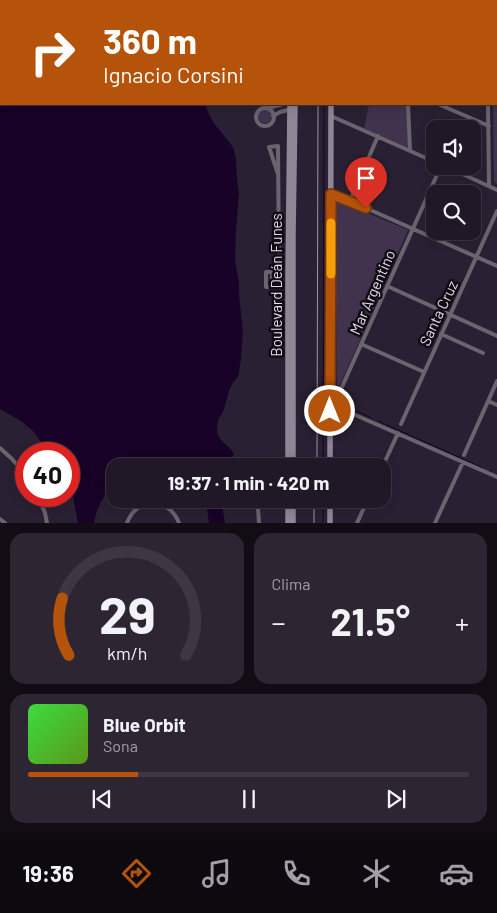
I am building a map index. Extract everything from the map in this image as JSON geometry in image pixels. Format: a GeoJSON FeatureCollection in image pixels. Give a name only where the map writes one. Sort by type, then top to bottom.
{"type":"FeatureCollection","features":[{"type":"Feature","properties":{"kind":"main road"},"geometry":{"type":"LineString","coordinates":[[330,458],[331,105]]}},
{"type":"Feature","properties":{"kind":"main road","name":"Boulevard Deán Funes"},"geometry":{"type":"LineString","coordinates":[[288,458],[288,269],[293,106]]}},
{"type":"Feature","properties":{"kind":"main road","name":"Boulevard Deán Funes"},"geometry":{"type":"LineString","coordinates":[[293,106],[293,458]]}},
{"type":"Feature","properties":{"kind":"main road"},"geometry":{"type":"LineString","coordinates":[[288,508],[288,523]]}},
{"type":"Feature","properties":{"kind":"main road"},"geometry":{"type":"LineString","coordinates":[[292,508],[293,523]]}},
{"type":"Feature","properties":{"kind":"main road"},"geometry":{"type":"LineString","coordinates":[[330,508],[330,523]]}},
{"type":"Feature","properties":{"kind":"street"},"geometry":{"type":"LineString","coordinates":[[267,108],[279,105]]}},
{"type":"Feature","properties":{"kind":"street"},"geometry":{"type":"LineString","coordinates":[[408,105],[410,150]]}},
{"type":"Feature","properties":{"kind":"street"},"geometry":{"type":"LineString","coordinates":[[440,105],[489,126]]}},
{"type":"Feature","properties":{"kind":"street"},"geometry":{"type":"LineString","coordinates":[[488,105],[489,186]]}},
{"type":"Feature","properties":{"kind":"street"},"geometry":{"type":"LineString","coordinates":[[274,116],[272,111],[260,106],[256,118],[259,124],[268,126],[274,116],[293,106]]}},
{"type":"Feature","properties":{"kind":"street"},"geometry":{"type":"LineString","coordinates":[[331,116],[426,158]]}},
{"type":"Feature","properties":{"kind":"street"},"geometry":{"type":"LineString","coordinates":[[350,201],[378,136]]}},
{"type":"Feature","properties":{"kind":"street"},"geometry":{"type":"LineString","coordinates":[[278,174],[268,147],[278,146],[279,268]]}},
{"type":"Feature","properties":{"kind":"street","name":"Mar Argentino"},"geometry":{"type":"LineString","coordinates":[[330,393],[334,393],[342,387],[412,229],[439,175]]}},
{"type":"Feature","properties":{"kind":"street"},"geometry":{"type":"LineString","coordinates":[[464,175],[497,190]]}},
{"type":"Feature","properties":{"kind":"street"},"geometry":{"type":"LineString","coordinates":[[331,194],[497,266]]}},
{"type":"Feature","properties":{"kind":"street","name":"Santa Cruz"},"geometry":{"type":"LineString","coordinates":[[401,424],[497,211]]}},
{"type":"Feature","properties":{"kind":"street"},"geometry":{"type":"LineString","coordinates":[[272,272],[274,269],[279,268],[288,269]]}},
{"type":"Feature","properties":{"kind":"street"},"geometry":{"type":"LineString","coordinates":[[387,286],[497,336]]}},
{"type":"Feature","properties":{"kind":"street"},"geometry":{"type":"LineString","coordinates":[[441,334],[483,353]]}},
{"type":"Feature","properties":{"kind":"street"},"geometry":{"type":"LineString","coordinates":[[361,344],[424,372]]}},
{"type":"Feature","properties":{"kind":"street"},"geometry":{"type":"LineString","coordinates":[[464,455],[497,381]]}},
{"type":"Feature","properties":{"kind":"street"},"geometry":{"type":"LineString","coordinates":[[488,401],[497,405]]}},
{"type":"Feature","properties":{"kind":"street"},"geometry":{"type":"LineString","coordinates":[[346,411],[497,477]]}},
{"type":"Feature","properties":{"kind":"street"},"geometry":{"type":"LineString","coordinates":[[387,458],[398,433]]}},
{"type":"Feature","properties":{"kind":"street"},"geometry":{"type":"LineString","coordinates":[[0,448],[15,462]]}},
{"type":"Feature","properties":{"kind":"street"},"geometry":{"type":"LineString","coordinates":[[435,523],[462,462]]}},
{"type":"Feature","properties":{"kind":"street"},"geometry":{"type":"LineString","coordinates":[[127,523],[128,518],[138,507],[152,503],[171,510],[180,523]]}},
{"type":"Feature","properties":{"kind":"street"},"geometry":{"type":"LineString","coordinates":[[43,507],[47,523]]}},
{"type":"Feature","properties":{"kind":"street"},"geometry":{"type":"LineString","coordinates":[[258,508],[259,523]]}},
{"type":"Feature","properties":{"kind":"street"},"geometry":{"type":"LineString","coordinates":[[358,523],[364,508]]}},
{"type":"Feature","properties":{"kind":"street"},"geometry":{"type":"LineString","coordinates":[[0,519],[5,523]]}},
{"type":"Feature","properties":{"kind":"shaded area"},"geometry":{"type":"Polygon","coordinates":[[[0,105],[205,105],[213,122],[233,147],[239,193],[235,260],[243,332],[241,359],[238,377],[229,391],[225,407],[219,417],[217,430],[221,440],[234,454],[232,458],[106,458],[106,494],[101,502],[94,523],[78,523],[75,507],[80,507],[80,442],[41,442],[34,432],[21,421],[0,409],[0,105]]]}},
{"type":"Feature","properties":{"kind":"shaded area"},"geometry":{"type":"Polygon","coordinates":[[[369,105],[407,105],[408,148],[364,129],[369,105]]]}},
{"type":"Feature","properties":{"kind":"shaded area"},"geometry":{"type":"Polygon","coordinates":[[[493,105],[497,105],[497,184],[494,181],[493,105]]]}},
{"type":"Feature","properties":{"kind":"shaded area"},"geometry":{"type":"Polygon","coordinates":[[[262,109],[268,109],[272,116],[268,123],[262,123],[258,119],[258,113],[262,109]]]}},
{"type":"Feature","properties":{"kind":"shaded area"},"geometry":{"type":"Polygon","coordinates":[[[339,201],[408,230],[340,385],[337,386],[335,203],[339,201]]]}},
{"type":"Feature","properties":{"kind":"shaded area"},"geometry":{"type":"Polygon","coordinates":[[[222,508],[225,523],[209,523],[207,509],[222,508]]]}},
{"type":"Feature","properties":{"kind":"waterway"},"geometry":{"type":"LineString","coordinates":[[323,458],[324,105]]}},
{"type":"Feature","properties":{"kind":"waterway"},"geometry":{"type":"LineString","coordinates":[[336,402],[372,418]]}},
{"type":"Feature","properties":{"kind":"waterway"},"geometry":{"type":"LineString","coordinates":[[378,421],[483,468]]}},
{"type":"Feature","properties":{"kind":"waterway"},"geometry":{"type":"LineString","coordinates":[[323,508],[323,523]]}},
{"type":"Feature","properties":{"kind":"railway"},"geometry":{"type":"LineString","coordinates":[[317,458],[318,105]]}},
{"type":"Feature","properties":{"kind":"railway"},"geometry":{"type":"LineString","coordinates":[[314,508],[314,523]]}},
{"type":"Feature","properties":{"kind":"slow traffic"},"geometry":{"type":"LineString","coordinates":[[331,223],[331,274]]}},
{"type":"Feature","properties":{"kind":"route"},"geometry":{"type":"LineString","coordinates":[[330,411],[331,194],[366,208]]}}]}
